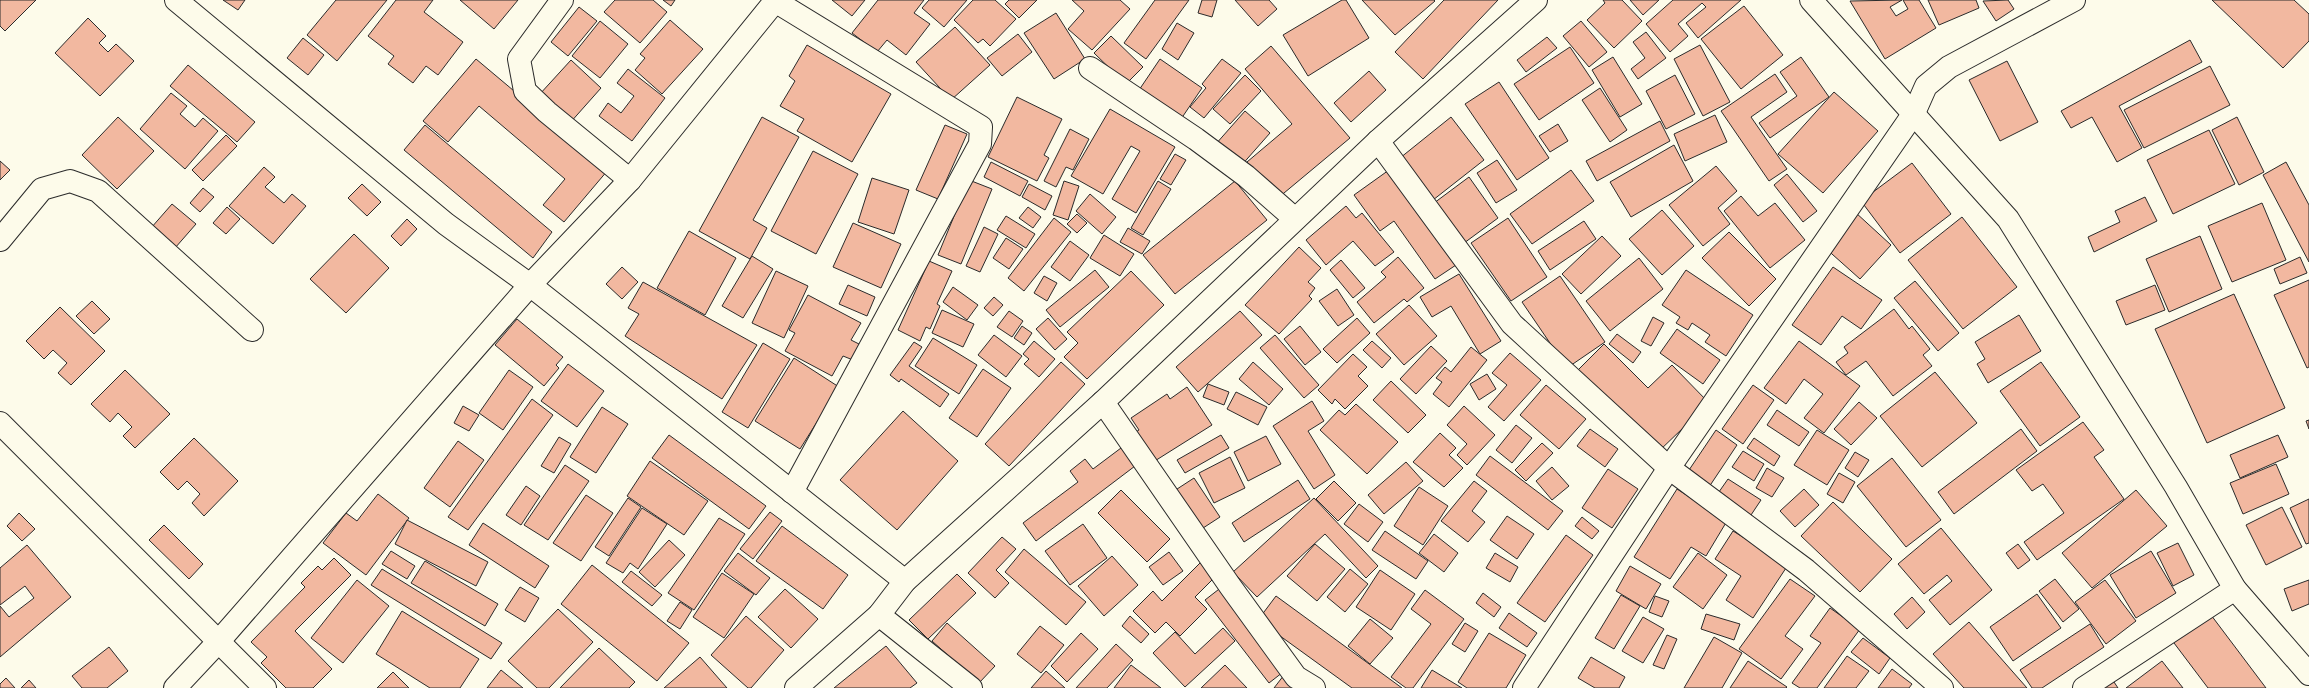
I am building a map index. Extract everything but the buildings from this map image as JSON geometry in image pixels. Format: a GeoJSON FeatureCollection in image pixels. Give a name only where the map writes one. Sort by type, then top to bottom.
{"type":"FeatureCollection","features":[{"type":"Feature","properties":{"kind":"street"},"geometry":{"type":"LineString","coordinates":[[176,0],[446,224],[530,285],[905,581]]}},
{"type":"Feature","properties":{"kind":"street"},"geometry":{"type":"LineString","coordinates":[[562,0],[519,59],[525,91],[547,112],[630,180]]}},
{"type":"Feature","properties":{"kind":"street"},"geometry":{"type":"LineString","coordinates":[[175,688],[219,642],[530,285],[630,180],[776,0],[981,127],[980,144],[792,492]]}},
{"type":"Feature","properties":{"kind":"street"},"geometry":{"type":"LineString","coordinates":[[1811,0],[2008,219],[2176,487],[2235,589],[2309,674]]}},
{"type":"Feature","properties":{"kind":"street"},"geometry":{"type":"LineString","coordinates":[[1524,688],[1669,468],[1914,113],[1926,86],[1950,67],[2074,0]]}},
{"type":"Feature","properties":{"kind":"street"},"geometry":{"type":"LineString","coordinates":[[796,688],[879,615],[905,581],[1103,402],[1378,140],[1526,3]]}},
{"type":"Feature","properties":{"kind":"street"},"geometry":{"type":"LineString","coordinates":[[1090,68],[1227,162],[1295,219]]}},
{"type":"Feature","properties":{"kind":"street"},"geometry":{"type":"LineString","coordinates":[[1378,140],[1512,324],[1669,468],[1806,570],[1942,688]]}},
{"type":"Feature","properties":{"kind":"street"},"geometry":{"type":"LineString","coordinates":[[0,240],[42,189],[70,181],[98,191],[252,330]]}},
{"type":"Feature","properties":{"kind":"street"},"geometry":{"type":"LineString","coordinates":[[1103,402],[1230,586],[1296,677],[1314,688]]}},
{"type":"Feature","properties":{"kind":"street"},"geometry":{"type":"LineString","coordinates":[[0,423],[265,688]]}},
{"type":"Feature","properties":{"kind":"street"},"geometry":{"type":"LineString","coordinates":[[2084,688],[2235,589]]}},
{"type":"Feature","properties":{"kind":"street"},"geometry":{"type":"LineString","coordinates":[[879,615],[970,688]]}}]}
